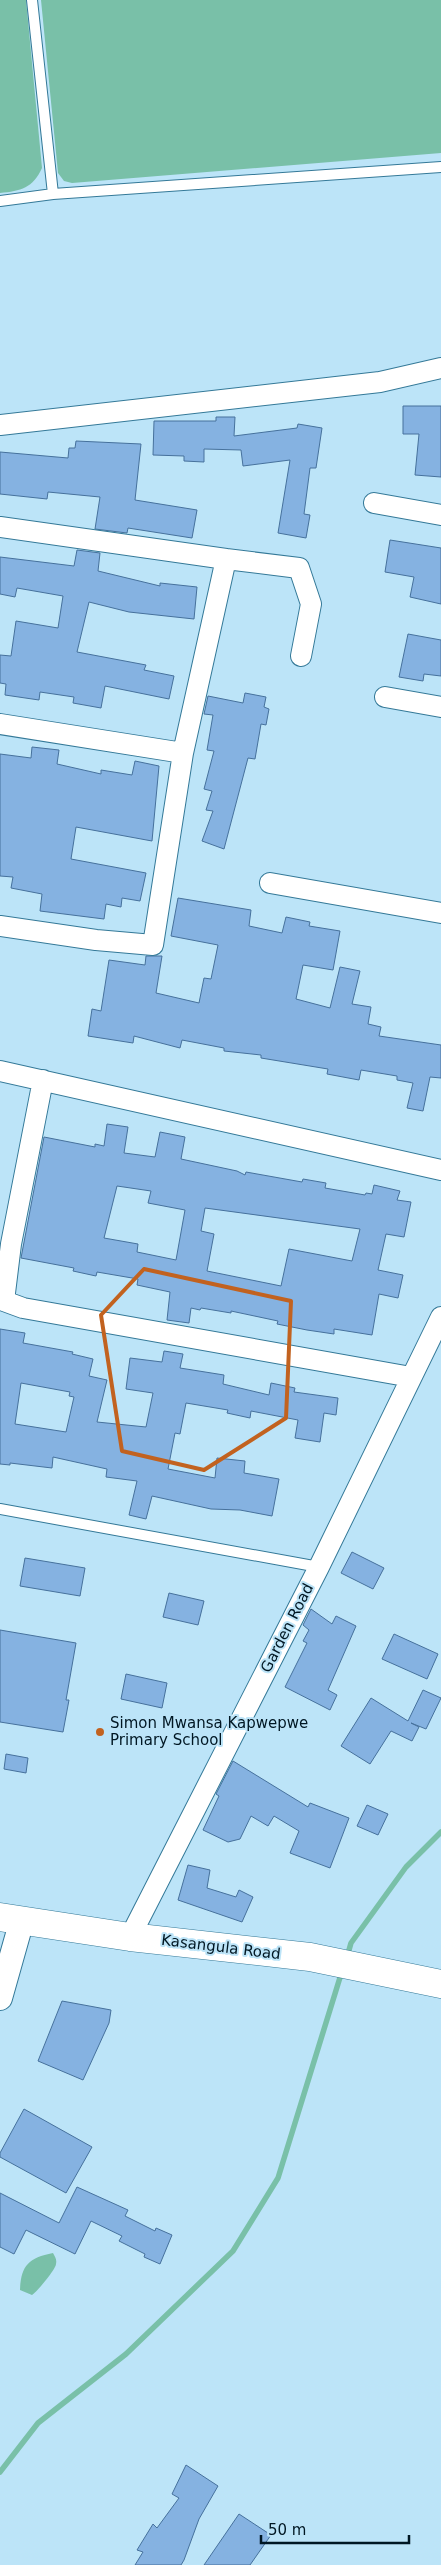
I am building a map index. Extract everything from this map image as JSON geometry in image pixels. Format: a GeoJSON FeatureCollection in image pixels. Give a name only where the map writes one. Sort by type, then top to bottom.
{"type":"FeatureCollection","features":[{"type":"Feature","properties":{"kind":"main road","name":"Kasangula Road"},"geometry":{"type":"LineString","coordinates":[[11,1919],[130,1937],[310,1957],[441,1984]]}},
{"type":"Feature","properties":{"kind":"street"},"geometry":{"type":"LineString","coordinates":[[0,425],[380,382],[441,368]]}},
{"type":"Feature","properties":{"kind":"street"},"geometry":{"type":"LineString","coordinates":[[374,502],[441,514]]}},
{"type":"Feature","properties":{"kind":"street"},"geometry":{"type":"LineString","coordinates":[[0,527],[300,568],[311,604],[301,656]]}},
{"type":"Feature","properties":{"kind":"street"},"geometry":{"type":"LineString","coordinates":[[0,926],[96,940],[153,945],[183,753],[226,559]]}},
{"type":"Feature","properties":{"kind":"street"},"geometry":{"type":"LineString","coordinates":[[386,698],[441,707]]}},
{"type":"Feature","properties":{"kind":"street"},"geometry":{"type":"LineString","coordinates":[[0,724],[183,753]]}},
{"type":"Feature","properties":{"kind":"street"},"geometry":{"type":"LineString","coordinates":[[270,883],[441,912]]}},
{"type":"Feature","properties":{"kind":"street"},"geometry":{"type":"LineString","coordinates":[[0,1072],[43,1080],[441,1170]]}},
{"type":"Feature","properties":{"kind":"street"},"geometry":{"type":"LineString","coordinates":[[43,1080],[6,1243],[4,1301],[23,1308],[411,1377]]}},
{"type":"Feature","properties":{"kind":"street","name":"Garden Road"},"geometry":{"type":"LineString","coordinates":[[130,1937],[319,1567],[441,1318]]}},
{"type":"Feature","properties":{"kind":"street"},"geometry":{"type":"LineString","coordinates":[[0,1998],[11,1919]]}},
{"type":"Feature","properties":{"kind":"lane"},"geometry":{"type":"LineString","coordinates":[[32,0],[53,194]]}},
{"type":"Feature","properties":{"kind":"lane"},"geometry":{"type":"LineString","coordinates":[[0,201],[53,194],[441,167]]}},
{"type":"Feature","properties":{"kind":"lane"},"geometry":{"type":"LineString","coordinates":[[0,1509],[319,1567]]}},
{"type":"Feature","properties":{"kind":"highlighted area"},"geometry":{"type":"Polygon","coordinates":[[[144,1269],[291,1301],[286,1418],[204,1470],[122,1451],[101,1315],[144,1269]]]}},
{"type":"Feature","properties":{"kind":"shaded area"},"geometry":{"type":"Polygon","coordinates":[[[0,0],[26,0],[42,168],[35,180],[26,187],[0,193],[0,0]]]}},
{"type":"Feature","properties":{"kind":"shaded area"},"geometry":{"type":"Polygon","coordinates":[[[41,0],[441,0],[441,153],[72,183],[64,181],[58,173],[41,0]]]}},
{"type":"Feature","properties":{"kind":"shaded area"},"geometry":{"type":"Polygon","coordinates":[[[53,2253],[56,2258],[55,2267],[42,2285],[32,2295],[20,2290],[22,2275],[28,2264],[37,2258],[53,2253]]]}},
{"type":"Feature","properties":{"kind":"building"},"geometry":{"type":"Polygon","coordinates":[[[403,406],[441,406],[441,477],[415,475],[419,434],[403,434],[403,406]]]}},
{"type":"Feature","properties":{"kind":"building"},"geometry":{"type":"Polygon","coordinates":[[[216,417],[235,417],[234,436],[297,428],[298,424],[322,428],[316,468],[310,468],[304,514],[310,515],[306,538],[278,533],[290,460],[243,466],[241,450],[204,449],[204,462],[184,461],[184,456],[153,455],[154,421],[216,421],[216,417]]]}},
{"type":"Feature","properties":{"kind":"building"},"geometry":{"type":"Polygon","coordinates":[[[76,441],[141,444],[135,500],[197,510],[192,538],[128,528],[127,533],[95,529],[100,497],[48,492],[47,499],[0,494],[0,452],[68,458],[69,448],[75,448],[76,441]]]}},
{"type":"Feature","properties":{"kind":"building"},"geometry":{"type":"Polygon","coordinates":[[[390,540],[441,548],[441,604],[410,597],[414,577],[385,572],[390,540]]]}},
{"type":"Feature","properties":{"kind":"building"},"geometry":{"type":"Polygon","coordinates":[[[77,550],[100,553],[98,571],[160,586],[160,583],[197,587],[194,619],[129,612],[89,602],[77,652],[146,665],[144,670],[174,676],[169,699],[105,686],[101,708],[73,703],[74,697],[40,692],[39,700],[5,695],[6,684],[0,683],[0,655],[11,656],[16,621],[58,628],[63,596],[17,588],[15,597],[0,594],[0,557],[74,566],[77,550]]]}},
{"type":"Feature","properties":{"kind":"building"},"geometry":{"type":"Polygon","coordinates":[[[408,634],[441,640],[441,676],[424,674],[423,681],[399,677],[408,634]]]}},
{"type":"Feature","properties":{"kind":"building"},"geometry":{"type":"Polygon","coordinates":[[[245,693],[266,697],[264,707],[269,709],[266,725],[261,724],[255,759],[248,758],[224,849],[202,841],[213,811],[206,810],[212,791],[204,789],[214,751],[207,750],[213,715],[204,714],[208,696],[243,703],[245,693]]]}},
{"type":"Feature","properties":{"kind":"building"},"geometry":{"type":"Polygon","coordinates":[[[32,747],[59,750],[57,764],[101,774],[101,770],[132,775],[135,761],[159,766],[152,841],[76,827],[71,859],[146,873],[140,901],[122,898],[121,907],[106,904],[104,919],[40,911],[42,894],[11,888],[13,877],[0,876],[0,754],[31,758],[32,747]]]}},
{"type":"Feature","properties":{"kind":"building"},"geometry":{"type":"Polygon","coordinates":[[[178,898],[251,910],[249,926],[282,933],[286,917],[310,922],[309,926],[340,931],[333,970],[303,965],[296,999],[330,1008],[340,967],[360,971],[352,1004],[371,1007],[368,1024],[381,1027],[379,1036],[441,1045],[441,1078],[430,1077],[423,1111],[407,1108],[413,1083],[397,1080],[397,1076],[361,1070],[359,1080],[327,1074],[328,1069],[261,1058],[261,1055],[224,1051],[224,1048],[182,1040],[180,1048],[134,1036],[133,1043],[88,1036],[92,1009],[101,1011],[109,960],[145,965],[146,956],[162,956],[156,993],[199,1003],[204,978],[211,979],[218,945],[171,936],[178,898]]]}},
{"type":"Feature","properties":{"kind":"building"},"geometry":{"type":"Polygon","coordinates":[[[107,1124],[128,1127],[124,1153],[155,1157],[160,1132],[185,1137],[181,1159],[237,1171],[245,1175],[246,1172],[302,1182],[303,1179],[326,1183],[325,1188],[365,1195],[366,1193],[372,1194],[374,1185],[400,1191],[397,1200],[411,1202],[404,1237],[386,1234],[378,1270],[403,1275],[398,1298],[379,1294],[372,1335],[334,1329],[334,1334],[307,1330],[277,1324],[278,1321],[231,1311],[231,1313],[201,1308],[200,1310],[191,1308],[189,1323],[167,1320],[170,1292],[137,1285],[138,1279],[97,1272],[96,1276],[73,1271],[74,1268],[21,1258],[44,1137],[95,1147],[95,1144],[104,1146],[107,1124]],[[117,1186],[104,1238],[138,1244],[137,1252],[176,1260],[185,1210],[148,1203],[151,1191],[117,1186]],[[205,1208],[201,1231],[214,1234],[207,1271],[281,1286],[289,1249],[352,1261],[360,1229],[205,1208]]]}},
{"type":"Feature","properties":{"kind":"building"},"geometry":{"type":"Polygon","coordinates":[[[0,1329],[25,1333],[23,1343],[73,1352],[72,1354],[93,1359],[89,1376],[107,1380],[97,1422],[146,1427],[153,1393],[126,1389],[130,1358],[162,1362],[164,1351],[183,1354],[180,1368],[224,1375],[223,1384],[269,1395],[271,1383],[295,1388],[294,1392],[338,1398],[336,1415],[324,1413],[320,1442],[295,1438],[298,1420],[251,1411],[250,1418],[227,1413],[228,1410],[186,1403],[180,1434],[175,1433],[168,1469],[215,1478],[217,1458],[245,1461],[244,1473],[279,1479],[272,1516],[240,1510],[211,1509],[152,1496],[146,1519],[129,1515],[137,1481],[106,1477],[107,1469],[53,1457],[52,1468],[10,1463],[10,1465],[0,1464],[0,1329]],[[21,1383],[15,1424],[66,1432],[74,1397],[69,1396],[70,1392],[21,1383]]]}},
{"type":"Feature","properties":{"kind":"building"},"geometry":{"type":"Polygon","coordinates":[[[352,1552],[384,1568],[373,1589],[341,1573],[352,1552]]]}},
{"type":"Feature","properties":{"kind":"building"},"geometry":{"type":"Polygon","coordinates":[[[25,1558],[85,1568],[80,1596],[20,1586],[25,1558]]]}},
{"type":"Feature","properties":{"kind":"building"},"geometry":{"type":"Polygon","coordinates":[[[169,1593],[204,1601],[198,1625],[163,1617],[169,1593]]]}},
{"type":"Feature","properties":{"kind":"building"},"geometry":{"type":"Polygon","coordinates":[[[311,1609],[332,1624],[336,1616],[356,1626],[328,1690],[337,1695],[330,1710],[285,1687],[307,1643],[303,1641],[309,1630],[303,1625],[311,1609]]]}},
{"type":"Feature","properties":{"kind":"building"},"geometry":{"type":"Polygon","coordinates":[[[0,1630],[76,1643],[66,1700],[69,1700],[63,1732],[0,1722],[0,1630]]]}},
{"type":"Feature","properties":{"kind":"building"},"geometry":{"type":"Polygon","coordinates":[[[394,1634],[438,1654],[427,1679],[382,1659],[394,1634]]]}},
{"type":"Feature","properties":{"kind":"building"},"geometry":{"type":"Polygon","coordinates":[[[126,1674],[167,1683],[162,1708],[121,1699],[126,1674]]]}},
{"type":"Feature","properties":{"kind":"building"},"geometry":{"type":"Polygon","coordinates":[[[423,1690],[441,1698],[426,1729],[411,1723],[419,1727],[412,1741],[391,1731],[370,1764],[341,1746],[371,1698],[408,1721],[423,1690]]]}},
{"type":"Feature","properties":{"kind":"building"},"geometry":{"type":"Polygon","coordinates":[[[6,1754],[28,1758],[26,1773],[4,1769],[6,1754]]]}},
{"type":"Feature","properties":{"kind":"building"},"geometry":{"type":"Polygon","coordinates":[[[233,1761],[308,1807],[310,1803],[349,1818],[330,1868],[290,1853],[299,1831],[274,1816],[268,1826],[251,1816],[240,1839],[228,1842],[203,1830],[219,1796],[216,1794],[233,1761]]]}},
{"type":"Feature","properties":{"kind":"building"},"geometry":{"type":"Polygon","coordinates":[[[367,1805],[388,1814],[378,1835],[357,1826],[367,1805]]]}},
{"type":"Feature","properties":{"kind":"building"},"geometry":{"type":"Polygon","coordinates":[[[188,1865],[210,1870],[207,1888],[236,1897],[239,1890],[253,1897],[242,1922],[178,1900],[188,1865]]]}},
{"type":"Feature","properties":{"kind":"building"},"geometry":{"type":"Polygon","coordinates":[[[62,2001],[111,2010],[109,2023],[83,2080],[38,2061],[62,2001]]]}},
{"type":"Feature","properties":{"kind":"building"},"geometry":{"type":"Polygon","coordinates":[[[24,2109],[92,2147],[66,2193],[0,2157],[0,2153],[24,2109]]]}},
{"type":"Feature","properties":{"kind":"building"},"geometry":{"type":"Polygon","coordinates":[[[77,2187],[128,2210],[125,2216],[155,2231],[156,2228],[172,2235],[160,2264],[144,2257],[145,2254],[119,2241],[122,2236],[91,2221],[75,2254],[26,2230],[14,2254],[0,2247],[0,2193],[59,2223],[77,2187]]]}},
{"type":"Feature","properties":{"kind":"building"},"geometry":{"type":"Polygon","coordinates":[[[186,2465],[218,2486],[199,2519],[184,2560],[181,2565],[135,2565],[143,2552],[137,2550],[153,2524],[157,2528],[179,2498],[172,2494],[186,2465]]]}},
{"type":"Feature","properties":{"kind":"building"},"geometry":{"type":"Polygon","coordinates":[[[239,2514],[271,2535],[250,2565],[204,2565],[239,2514]]]}},
{"type":"Feature","properties":{"kind":"waterway"},"geometry":{"type":"LineString","coordinates":[[347,1957],[351,1943],[406,1867],[441,1832]]}},
{"type":"Feature","properties":{"kind":"waterway"},"geometry":{"type":"LineString","coordinates":[[0,2472],[38,2423],[126,2354],[233,2251],[278,2178],[342,1971]]}},
{"type":"Feature","properties":{"kind":"place","name":"Simon Mwansa Kapwepwe Primary School"},"geometry":{"type":"Point","coordinates":[100,1732]}}]}
